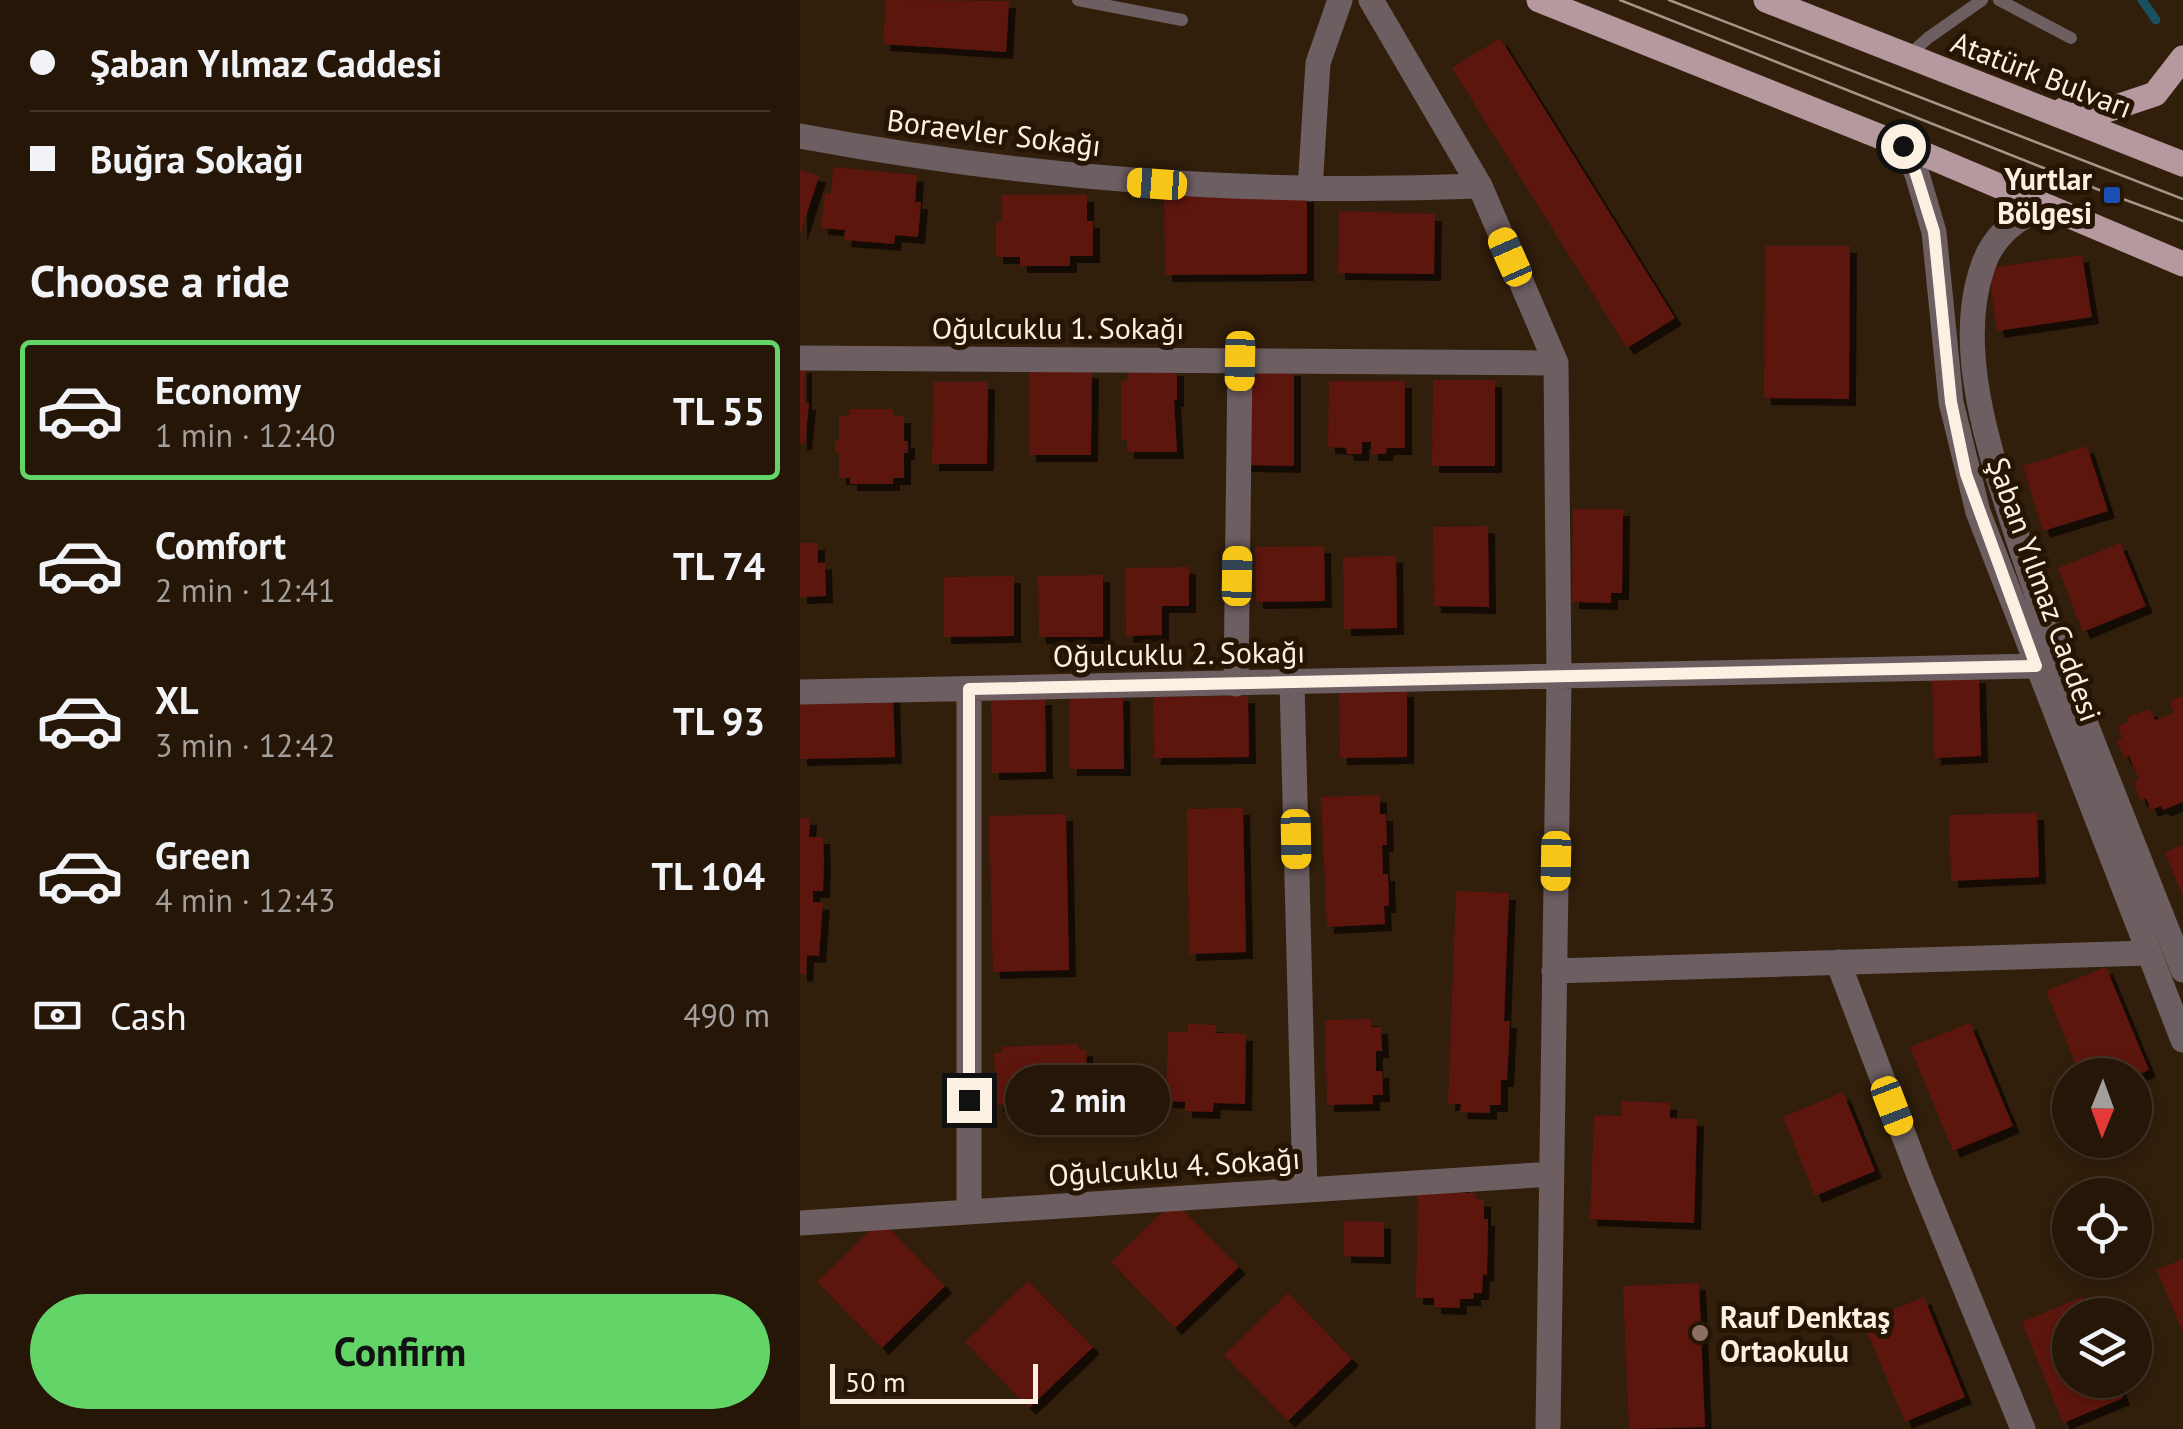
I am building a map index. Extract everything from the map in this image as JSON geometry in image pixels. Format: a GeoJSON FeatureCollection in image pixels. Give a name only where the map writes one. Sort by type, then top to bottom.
{"type":"FeatureCollection","features":[{"type":"Feature","properties":{"kind":"main road"},"geometry":{"type":"LineString","coordinates":[[1539,0],[2183,264]]}},
{"type":"Feature","properties":{"kind":"main road","name":"Atatürk Bulvarı"},"geometry":{"type":"LineString","coordinates":[[1766,0],[2183,164]]}},
{"type":"Feature","properties":{"kind":"main road"},"geometry":{"type":"LineString","coordinates":[[2043,109],[2107,110],[2154,94],[2183,58]]}},
{"type":"Feature","properties":{"kind":"street"},"geometry":{"type":"LineString","coordinates":[[1310,189],[1318,63],[1340,0]]}},
{"type":"Feature","properties":{"kind":"street"},"geometry":{"type":"LineString","coordinates":[[1371,0],[1480,186],[1556,364],[1559,678],[1548,1429]]}},
{"type":"Feature","properties":{"kind":"street","name":"Boraevler Sokağı"},"geometry":{"type":"LineString","coordinates":[[800,136],[894,154],[1054,175],[1190,186],[1480,186]]}},
{"type":"Feature","properties":{"kind":"street","name":"Şaban Yılmaz Caddesi"},"geometry":{"type":"LineString","coordinates":[[1903,146],[1922,189],[1934,232],[1951,402],[1966,474],[2036,666],[2183,1040]]}},
{"type":"Feature","properties":{"kind":"street","name":"Şaban Yılmaz Caddesi"},"geometry":{"type":"LineString","coordinates":[[2046,206],[2012,224],[1998,238],[1982,267],[1974,314],[1981,414],[2046,626],[2183,970]]}},
{"type":"Feature","properties":{"kind":"street","name":"Oğulcuklu 1. Sokağı"},"geometry":{"type":"LineString","coordinates":[[800,358],[1556,364]]}},
{"type":"Feature","properties":{"kind":"street"},"geometry":{"type":"LineString","coordinates":[[1236,684],[1240,361]]}},
{"type":"Feature","properties":{"kind":"street","name":"Oğulcuklu 2. Sokağı"},"geometry":{"type":"LineString","coordinates":[[800,692],[2036,666]]}},
{"type":"Feature","properties":{"kind":"street"},"geometry":{"type":"LineString","coordinates":[[1292,683],[1305,1190]]}},
{"type":"Feature","properties":{"kind":"street"},"geometry":{"type":"LineString","coordinates":[[969,689],[969,1212]]}},
{"type":"Feature","properties":{"kind":"street"},"geometry":{"type":"LineString","coordinates":[[1554,971],[2148,952]]}},
{"type":"Feature","properties":{"kind":"street"},"geometry":{"type":"LineString","coordinates":[[1838,962],[1920,1178],[2023,1429]]}},
{"type":"Feature","properties":{"kind":"street","name":"Oğulcuklu 4. Sokağı"},"geometry":{"type":"LineString","coordinates":[[800,1223],[1552,1174]]}},
{"type":"Feature","properties":{"kind":"lane"},"geometry":{"type":"LineString","coordinates":[[1078,0],[1182,20]]}},
{"type":"Feature","properties":{"kind":"lane"},"geometry":{"type":"LineString","coordinates":[[1908,56],[1982,0]]}},
{"type":"Feature","properties":{"kind":"lane"},"geometry":{"type":"LineString","coordinates":[[2000,0],[2071,38]]}},
{"type":"Feature","properties":{"kind":"building"},"geometry":{"type":"Polygon","coordinates":[[[886,0],[1009,1],[1006,52],[883,44],[886,0]]]}},
{"type":"Feature","properties":{"kind":"building"},"geometry":{"type":"Polygon","coordinates":[[[1500,38],[1675,318],[1627,348],[1452,68],[1500,38]]]}},
{"type":"Feature","properties":{"kind":"building"},"geometry":{"type":"Polygon","coordinates":[[[833,167],[917,175],[915,202],[921,202],[918,237],[895,235],[894,244],[844,240],[845,230],[821,228],[825,193],[831,194],[833,167]]]}},
{"type":"Feature","properties":{"kind":"building"},"geometry":{"type":"Polygon","coordinates":[[[800,170],[819,176],[801,232],[800,232],[800,170]]]}},
{"type":"Feature","properties":{"kind":"building"},"geometry":{"type":"Polygon","coordinates":[[[1164,191],[1307,191],[1307,274],[1165,275],[1164,191]]]}},
{"type":"Feature","properties":{"kind":"building"},"geometry":{"type":"Polygon","coordinates":[[[1002,195],[1087,195],[1087,221],[1093,221],[1093,256],[1070,256],[1070,266],[1020,266],[1020,257],[996,257],[996,222],[1002,222],[1002,195]]]}},
{"type":"Feature","properties":{"kind":"building"},"geometry":{"type":"Polygon","coordinates":[[[1339,211],[1435,214],[1434,274],[1338,273],[1339,211]]]}},
{"type":"Feature","properties":{"kind":"building"},"geometry":{"type":"Polygon","coordinates":[[[1765,246],[1850,246],[1849,399],[1764,398],[1765,246]]]}},
{"type":"Feature","properties":{"kind":"building"},"geometry":{"type":"Polygon","coordinates":[[[2082,255],[2092,317],[1997,331],[1988,268],[2082,255]]]}},
{"type":"Feature","properties":{"kind":"building"},"geometry":{"type":"Polygon","coordinates":[[[800,366],[805,366],[805,403],[809,403],[805,443],[800,443],[800,366]]]}},
{"type":"Feature","properties":{"kind":"building"},"geometry":{"type":"Polygon","coordinates":[[[1128,369],[1177,369],[1177,452],[1127,452],[1127,440],[1121,440],[1121,381],[1127,381],[1128,369]]]}},
{"type":"Feature","properties":{"kind":"building"},"geometry":{"type":"Polygon","coordinates":[[[1244,369],[1294,369],[1294,466],[1244,465],[1244,369]]]}},
{"type":"Feature","properties":{"kind":"building"},"geometry":{"type":"Polygon","coordinates":[[[1029,371],[1092,371],[1091,455],[1029,455],[1029,371]]]}},
{"type":"Feature","properties":{"kind":"building"},"geometry":{"type":"Polygon","coordinates":[[[1433,380],[1495,380],[1495,466],[1432,466],[1433,380]]]}},
{"type":"Feature","properties":{"kind":"building"},"geometry":{"type":"Polygon","coordinates":[[[1329,381],[1405,381],[1405,448],[1387,448],[1386,454],[1371,454],[1371,442],[1362,442],[1362,454],[1347,454],[1346,448],[1328,447],[1329,381]]]}},
{"type":"Feature","properties":{"kind":"building"},"geometry":{"type":"Polygon","coordinates":[[[933,382],[988,382],[987,464],[932,464],[933,382]]]}},
{"type":"Feature","properties":{"kind":"building"},"geometry":{"type":"Polygon","coordinates":[[[850,409],[893,409],[893,416],[904,416],[908,453],[904,453],[904,478],[893,478],[893,484],[850,484],[850,478],[839,478],[835,441],[839,441],[839,416],[850,415],[850,409]]]}},
{"type":"Feature","properties":{"kind":"building"},"geometry":{"type":"Polygon","coordinates":[[[2087,446],[2108,511],[2043,531],[2023,466],[2087,446]]]}},
{"type":"Feature","properties":{"kind":"building"},"geometry":{"type":"Polygon","coordinates":[[[1573,509],[1623,509],[1622,593],[1611,593],[1611,603],[1572,602],[1573,509]]]}},
{"type":"Feature","properties":{"kind":"building"},"geometry":{"type":"Polygon","coordinates":[[[1488,526],[1489,607],[1434,606],[1433,527],[1488,526]]]}},
{"type":"Feature","properties":{"kind":"building"},"geometry":{"type":"Polygon","coordinates":[[[800,543],[818,543],[818,563],[825,562],[826,596],[800,597],[800,543]]]}},
{"type":"Feature","properties":{"kind":"building"},"geometry":{"type":"Polygon","coordinates":[[[2120,543],[2146,606],[2083,632],[2058,568],[2120,543]]]}},
{"type":"Feature","properties":{"kind":"building"},"geometry":{"type":"Polygon","coordinates":[[[1324,546],[1325,601],[1256,602],[1255,547],[1324,546]]]}},
{"type":"Feature","properties":{"kind":"building"},"geometry":{"type":"Polygon","coordinates":[[[1396,556],[1397,628],[1344,629],[1343,557],[1396,556]]]}},
{"type":"Feature","properties":{"kind":"building"},"geometry":{"type":"Polygon","coordinates":[[[1189,567],[1189,606],[1162,606],[1162,635],[1126,636],[1125,568],[1189,567]]]}},
{"type":"Feature","properties":{"kind":"building"},"geometry":{"type":"Polygon","coordinates":[[[1103,575],[1103,637],[1039,637],[1038,576],[1103,575]]]}},
{"type":"Feature","properties":{"kind":"building"},"geometry":{"type":"Polygon","coordinates":[[[1014,576],[1014,636],[944,637],[944,577],[1014,576]]]}},
{"type":"Feature","properties":{"kind":"building"},"geometry":{"type":"Polygon","coordinates":[[[1979,676],[1981,756],[1934,758],[1932,677],[1979,676]]]}},
{"type":"Feature","properties":{"kind":"building"},"geometry":{"type":"Polygon","coordinates":[[[1339,690],[1407,690],[1407,757],[1340,758],[1339,690]]]}},
{"type":"Feature","properties":{"kind":"building"},"geometry":{"type":"Polygon","coordinates":[[[893,694],[895,757],[800,759],[800,696],[893,694]]]}},
{"type":"Feature","properties":{"kind":"building"},"geometry":{"type":"Polygon","coordinates":[[[1123,694],[1124,769],[1070,769],[1070,695],[1123,694]]]}},
{"type":"Feature","properties":{"kind":"building"},"geometry":{"type":"Polygon","coordinates":[[[1248,696],[1249,757],[1154,758],[1153,697],[1248,696]]]}},
{"type":"Feature","properties":{"kind":"building"},"geometry":{"type":"Polygon","coordinates":[[[2183,696],[2183,802],[2151,810],[2146,798],[2140,800],[2134,782],[2139,780],[2117,740],[2122,738],[2118,726],[2128,722],[2126,718],[2150,709],[2155,720],[2174,713],[2170,701],[2183,696]]]}},
{"type":"Feature","properties":{"kind":"building"},"geometry":{"type":"Polygon","coordinates":[[[991,698],[1045,698],[1046,772],[992,773],[991,698]]]}},
{"type":"Feature","properties":{"kind":"building"},"geometry":{"type":"Polygon","coordinates":[[[1380,795],[1380,814],[1386,814],[1387,845],[1382,845],[1389,906],[1384,906],[1385,924],[1327,927],[1321,797],[1380,795]]]}},
{"type":"Feature","properties":{"kind":"building"},"geometry":{"type":"Polygon","coordinates":[[[1243,808],[1246,952],[1189,954],[1187,809],[1243,808]]]}},
{"type":"Feature","properties":{"kind":"building"},"geometry":{"type":"Polygon","coordinates":[[[2037,813],[2039,877],[1951,881],[1949,815],[2037,813]]]}},
{"type":"Feature","properties":{"kind":"building"},"geometry":{"type":"Polygon","coordinates":[[[1066,814],[1069,970],[993,972],[989,816],[1066,814]]]}},
{"type":"Feature","properties":{"kind":"building"},"geometry":{"type":"Polygon","coordinates":[[[800,818],[810,818],[809,837],[823,837],[824,861],[823,891],[813,891],[813,902],[823,903],[819,956],[807,955],[806,975],[800,974],[800,818]]]}},
{"type":"Feature","properties":{"kind":"building"},"geometry":{"type":"Polygon","coordinates":[[[2183,845],[2183,897],[2165,852],[2183,845]]]}},
{"type":"Feature","properties":{"kind":"building"},"geometry":{"type":"Polygon","coordinates":[[[1456,891],[1509,893],[1504,1021],[1510,1021],[1507,1080],[1501,1080],[1501,1105],[1490,1105],[1490,1113],[1460,1112],[1461,1104],[1448,1104],[1456,891]]]}},
{"type":"Feature","properties":{"kind":"building"},"geometry":{"type":"Polygon","coordinates":[[[2106,967],[2144,1058],[2073,1058],[2046,991],[2106,967]]]}},
{"type":"Feature","properties":{"kind":"building"},"geometry":{"type":"Polygon","coordinates":[[[1371,1019],[1371,1027],[1381,1027],[1382,1051],[1376,1051],[1376,1071],[1382,1071],[1383,1095],[1373,1095],[1373,1104],[1327,1105],[1325,1020],[1371,1019]]]}},
{"type":"Feature","properties":{"kind":"building"},"geometry":{"type":"Polygon","coordinates":[[[1970,1023],[2013,1126],[1953,1151],[1910,1047],[1970,1023]]]}},
{"type":"Feature","properties":{"kind":"building"},"geometry":{"type":"Polygon","coordinates":[[[1188,1024],[1216,1025],[1215,1033],[1246,1034],[1245,1104],[1214,1103],[1213,1112],[1185,1111],[1185,1102],[1166,1101],[1168,1032],[1188,1032],[1188,1024]]]}},
{"type":"Feature","properties":{"kind":"building"},"geometry":{"type":"Polygon","coordinates":[[[1078,1044],[1079,1050],[1086,1049],[1088,1101],[1075,1102],[1075,1109],[1010,1111],[1009,1104],[996,1105],[994,1053],[1002,1053],[1002,1047],[1078,1044]]]}},
{"type":"Feature","properties":{"kind":"building"},"geometry":{"type":"Polygon","coordinates":[[[1843,1092],[1875,1171],[1815,1196],[1783,1117],[1843,1092]]]}},
{"type":"Feature","properties":{"kind":"building"},"geometry":{"type":"Polygon","coordinates":[[[1622,1101],[1670,1103],[1670,1118],[1697,1119],[1694,1223],[1590,1219],[1594,1115],[1622,1116],[1622,1101]]]}},
{"type":"Feature","properties":{"kind":"building"},"geometry":{"type":"Polygon","coordinates":[[[1462,1184],[1462,1193],[1476,1193],[1475,1199],[1484,1200],[1484,1219],[1488,1219],[1487,1275],[1483,1274],[1482,1293],[1474,1293],[1474,1299],[1460,1299],[1460,1308],[1434,1307],[1434,1298],[1416,1298],[1418,1192],[1462,1184]]]}},
{"type":"Feature","properties":{"kind":"building"},"geometry":{"type":"Polygon","coordinates":[[[1174,1201],[1239,1267],[1175,1328],[1111,1262],[1174,1201]]]}},
{"type":"Feature","properties":{"kind":"building"},"geometry":{"type":"Polygon","coordinates":[[[881,1220],[945,1286],[882,1348],[817,1282],[881,1220]]]}},
{"type":"Feature","properties":{"kind":"building"},"geometry":{"type":"Polygon","coordinates":[[[1344,1221],[1384,1222],[1384,1257],[1344,1256],[1344,1221]]]}},
{"type":"Feature","properties":{"kind":"building"},"geometry":{"type":"Polygon","coordinates":[[[2183,1259],[2183,1333],[2157,1270],[2183,1259]]]}},
{"type":"Feature","properties":{"kind":"building"},"geometry":{"type":"Polygon","coordinates":[[[1028,1281],[1093,1347],[1029,1408],[965,1342],[1028,1281]]]}},
{"type":"Feature","properties":{"kind":"building"},"geometry":{"type":"Polygon","coordinates":[[[1699,1283],[1705,1427],[1629,1429],[1623,1286],[1699,1283]]]}},
{"type":"Feature","properties":{"kind":"building"},"geometry":{"type":"Polygon","coordinates":[[[1288,1293],[1352,1359],[1288,1421],[1224,1355],[1288,1293]]]}},
{"type":"Feature","properties":{"kind":"building"},"geometry":{"type":"Polygon","coordinates":[[[1924,1297],[1965,1397],[1905,1422],[1863,1322],[1924,1297]]]}},
{"type":"Feature","properties":{"kind":"building"},"geometry":{"type":"Polygon","coordinates":[[[2052,1310],[2052,1396],[2022,1322],[2052,1310]]]}},
{"type":"Feature","properties":{"kind":"building"},"geometry":{"type":"Polygon","coordinates":[[[2053,1398],[2123,1398],[2063,1423],[2053,1398]]]}},
{"type":"Feature","properties":{"kind":"waterway"},"geometry":{"type":"LineString","coordinates":[[2142,0],[2156,20]]}},
{"type":"Feature","properties":{"kind":"tram line"},"geometry":{"type":"LineString","coordinates":[[1620,0],[2183,221]]}},
{"type":"Feature","properties":{"kind":"tram line"},"geometry":{"type":"LineString","coordinates":[[1669,0],[2183,199]]}},
{"type":"Feature","properties":{"kind":"place","name":"Yurtlar Bölgesi"},"geometry":{"type":"Point","coordinates":[2112,195]}},
{"type":"Feature","properties":{"kind":"place","name":"Rauf Denktaş Ortaokulu"},"geometry":{"type":"Point","coordinates":[1700,1333]}},
{"type":"Feature","properties":{"kind":"route"},"geometry":{"type":"LineString","coordinates":[[969,1100],[969,689],[2036,666],[1966,474],[1951,402],[1934,232],[1903,146]]}}]}
